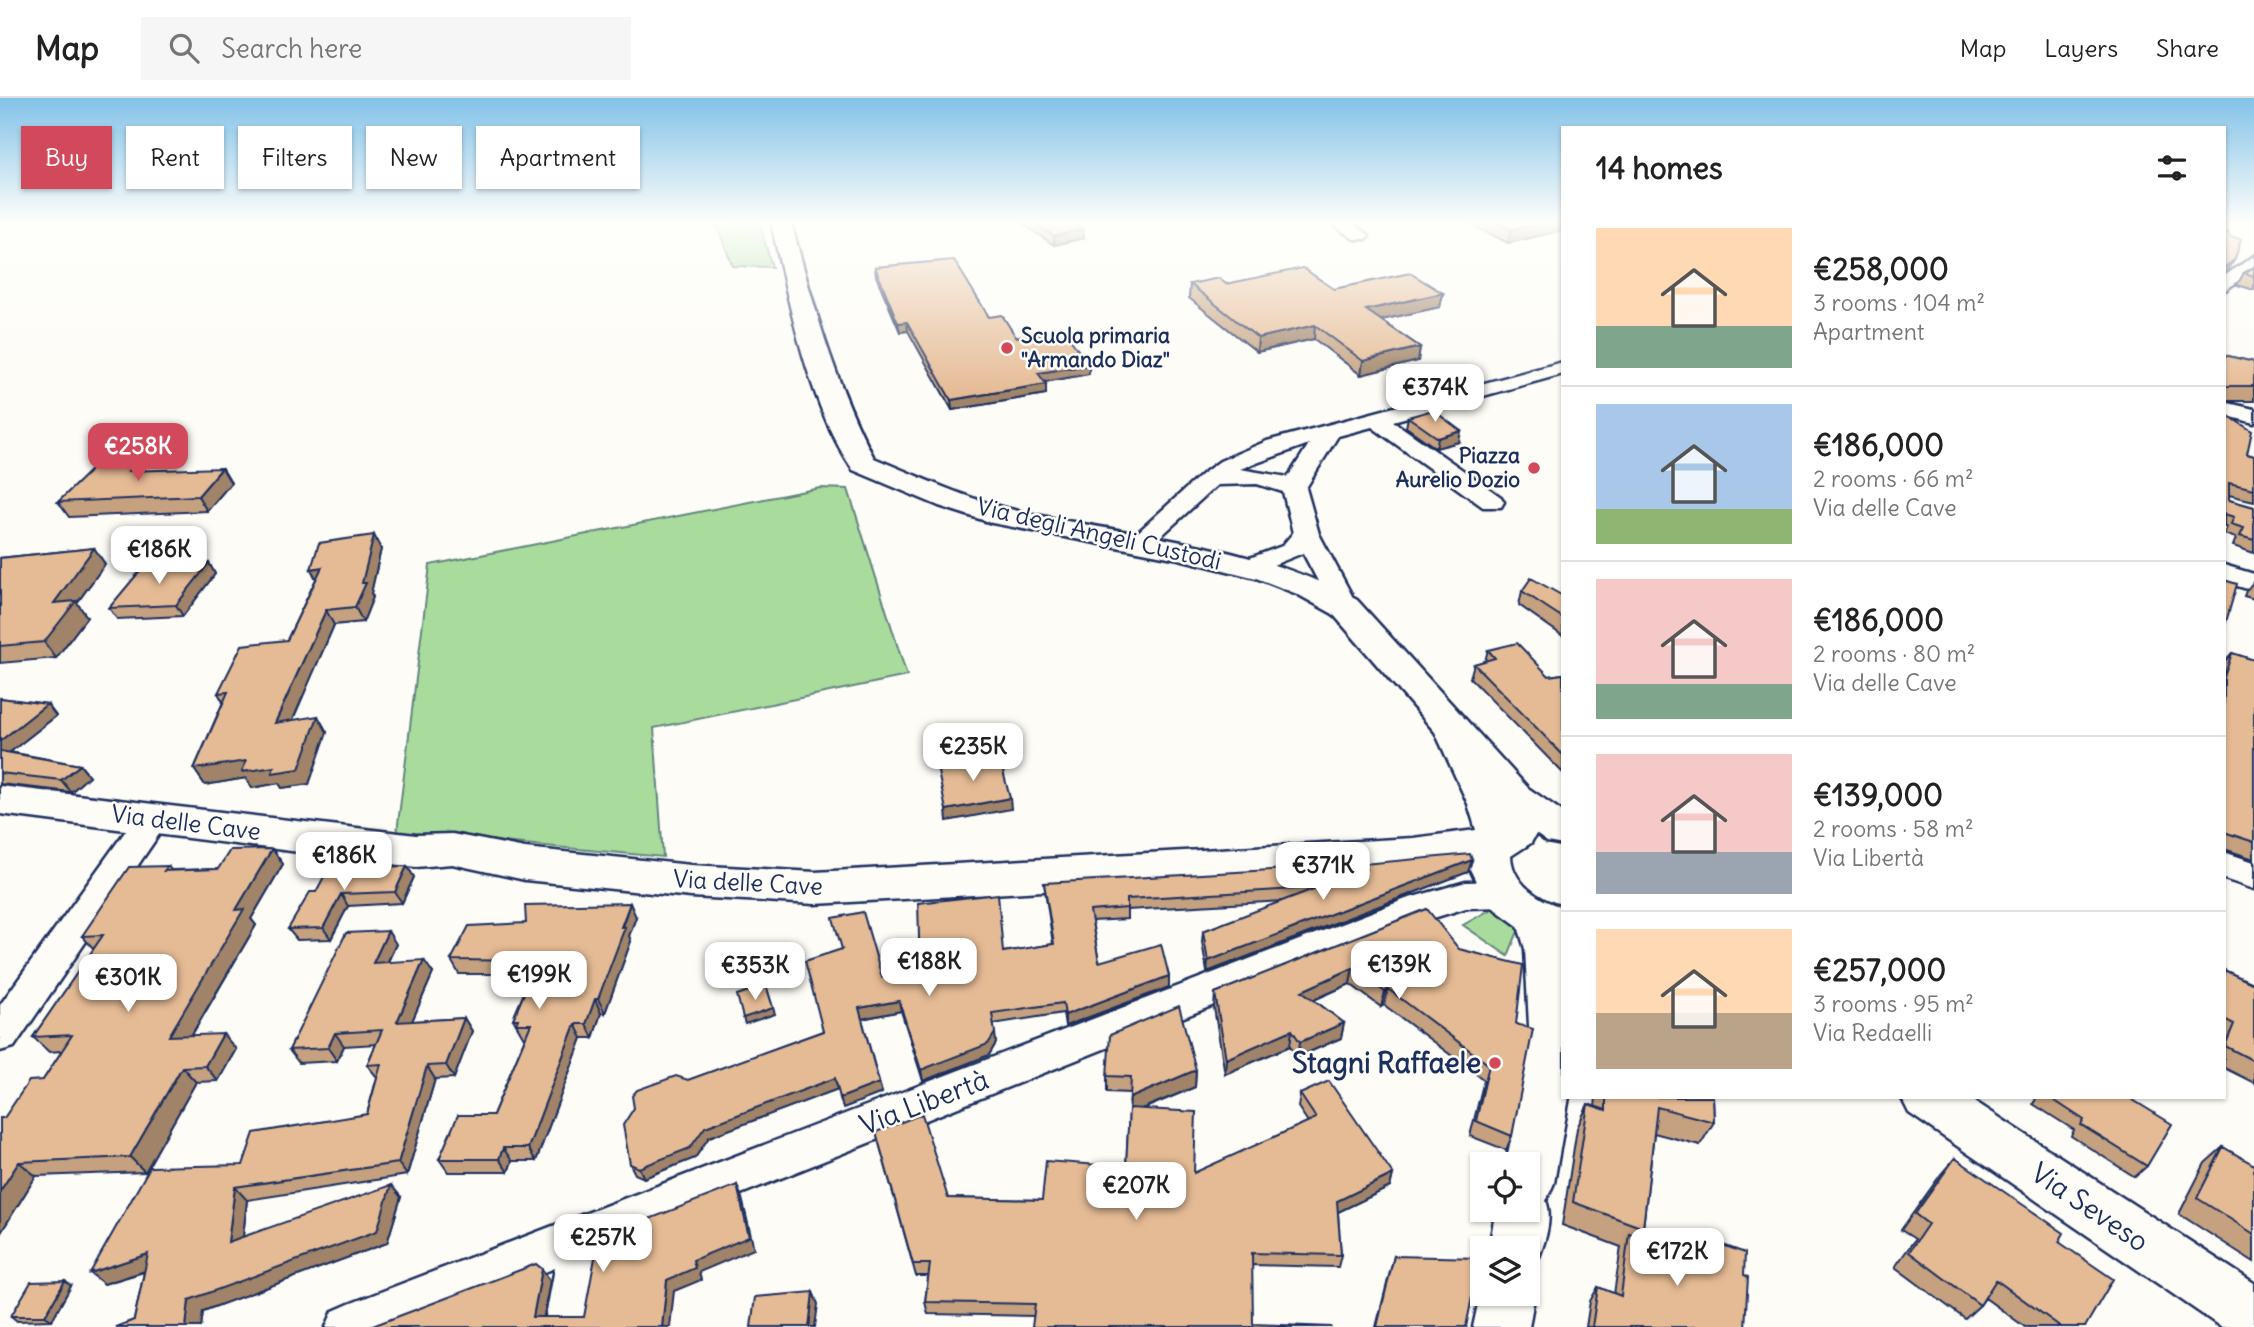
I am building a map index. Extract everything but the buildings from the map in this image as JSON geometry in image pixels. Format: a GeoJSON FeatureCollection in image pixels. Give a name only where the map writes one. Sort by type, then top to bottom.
{"type":"FeatureCollection","features":[{"type":"Feature","properties":{"kind":"street","name":"Via degli Angeli Custodi"},"geometry":{"type":"LineString","coordinates":[[795,279],[835,409],[863,464],[1002,517],[1248,567],[1292,579],[1322,592],[1345,607],[1514,798],[1561,830]]}},
{"type":"Feature","properties":{"kind":"street"},"geometry":{"type":"LineString","coordinates":[[1139,543],[1210,479],[1228,467],[1275,446],[1561,369]]}},
{"type":"Feature","properties":{"kind":"street"},"geometry":{"type":"LineString","coordinates":[[2226,409],[2254,416]]}},
{"type":"Feature","properties":{"kind":"street"},"geometry":{"type":"LineString","coordinates":[[1374,418],[1492,502]]}},
{"type":"Feature","properties":{"kind":"street"},"geometry":{"type":"LineString","coordinates":[[1332,429],[1311,457],[1294,488],[1306,534],[1345,607]]}},
{"type":"Feature","properties":{"kind":"street"},"geometry":{"type":"LineString","coordinates":[[1210,479],[1252,476],[1276,480],[1294,488]]}},
{"type":"Feature","properties":{"kind":"street"},"geometry":{"type":"LineString","coordinates":[[1248,567],[1291,551],[1306,534]]}},
{"type":"Feature","properties":{"kind":"street"},"geometry":{"type":"LineString","coordinates":[[2226,574],[2254,583]]}},
{"type":"Feature","properties":{"kind":"street","name":"Via degli Angeli Custodi"},"geometry":{"type":"LineString","coordinates":[[1451,729],[1488,804],[1500,842]]}},
{"type":"Feature","properties":{"kind":"street","name":"Via delle Cave"},"geometry":{"type":"LineString","coordinates":[[0,800],[416,851],[447,849],[525,864],[718,883],[815,888],[1413,854],[1500,842],[1526,830],[1561,831]]}},
{"type":"Feature","properties":{"kind":"street"},"geometry":{"type":"LineString","coordinates":[[0,1035],[152,819]]}},
{"type":"Feature","properties":{"kind":"street"},"geometry":{"type":"LineString","coordinates":[[1500,842],[1492,855],[1491,868],[1534,912],[1547,949],[1558,1034],[1534,1152]]}},
{"type":"Feature","properties":{"kind":"street"},"geometry":{"type":"LineString","coordinates":[[2226,866],[2254,876]]}},
{"type":"Feature","properties":{"kind":"street","name":"Via Libertà"},"geometry":{"type":"LineString","coordinates":[[349,1327],[1418,909],[1466,895],[1534,912]]}},
{"type":"Feature","properties":{"kind":"street","name":"Via Seveso"},"geometry":{"type":"LineString","coordinates":[[1929,1099],[2254,1316]]}},
{"type":"Feature","properties":{"kind":"street"},"geometry":{"type":"LineString","coordinates":[[567,1327],[583,1236]]}},
{"type":"Feature","properties":{"kind":"street"},"geometry":{"type":"LineString","coordinates":[[1501,1327],[1505,1306]]}},
{"type":"Feature","properties":{"kind":"green space"},"geometry":{"type":"Polygon","coordinates":[[[820,488],[848,489],[907,676],[654,728],[663,857],[397,832],[430,565],[820,488]]]}},
{"type":"Feature","properties":{"kind":"green space"},"geometry":{"type":"Polygon","coordinates":[[[1497,906],[1521,924],[1508,956],[1463,925],[1497,906]]]}},
{"type":"Feature","properties":{"kind":"place","name":"Scuola primaria \"Armando Diaz\""},"geometry":{"type":"Point","coordinates":[1007,348]}},
{"type":"Feature","properties":{"kind":"place","name":"Piazza Aurelio Dozio"},"geometry":{"type":"Point","coordinates":[1534,468]}},
{"type":"Feature","properties":{"kind":"place","name":"Stagni Raffaele"},"geometry":{"type":"Point","coordinates":[1495,1063]}}]}
